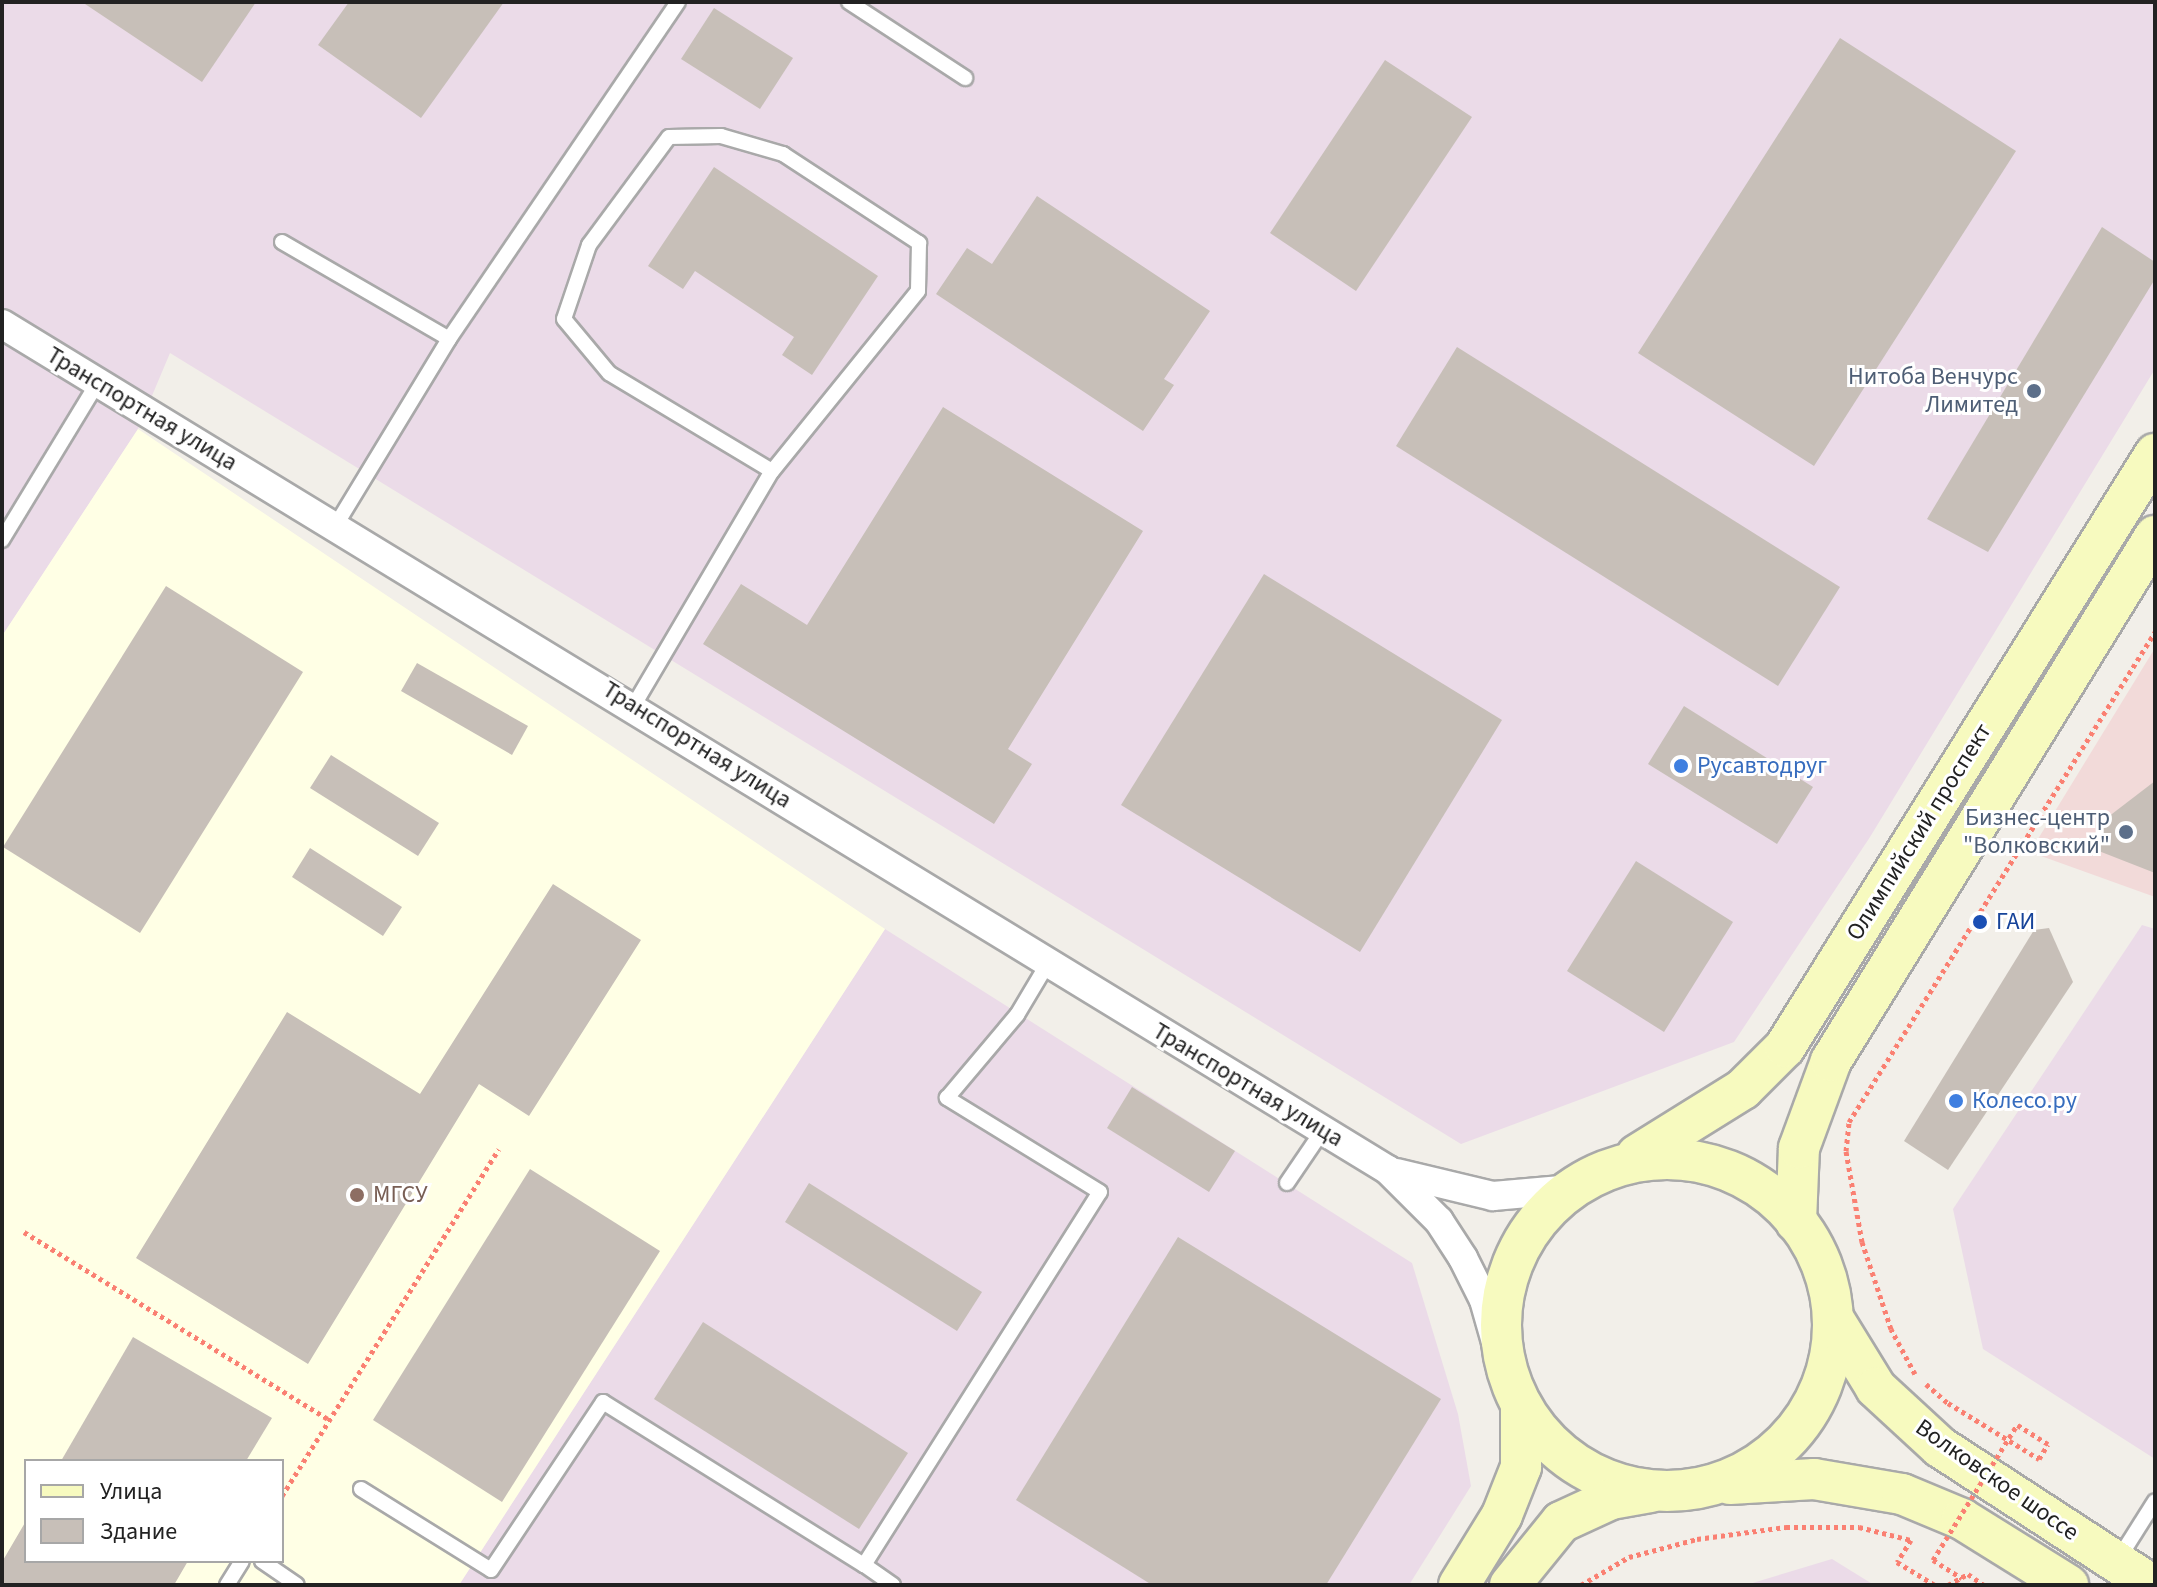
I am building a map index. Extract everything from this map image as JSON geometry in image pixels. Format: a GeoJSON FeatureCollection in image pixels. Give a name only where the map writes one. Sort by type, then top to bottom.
{"type":"FeatureCollection","features":[{"type":"Feature","properties":{"kind":"main road","name":"Олимпийский проспект"},"geometry":{"type":"LineString","coordinates":[[1573,1189],[1630,1159],[1743,1089],[1785,1047],[2155,454]]}},
{"type":"Feature","properties":{"kind":"main road","name":"Олимпийский проспект"},"geometry":{"type":"LineString","coordinates":[[1796,1222],[1799,1148],[1831,1061],[2155,536]]}},
{"type":"Feature","properties":{"kind":"main road"},"geometry":{"type":"LineString","coordinates":[[1630,1159],[1671,1156],[1724,1168],[1751,1183],[1796,1222],[1825,1272],[1833,1318],[1818,1384],[1792,1432],[1753,1469],[1722,1485]]}},
{"type":"Feature","properties":{"kind":"main road"},"geometry":{"type":"LineString","coordinates":[[1459,1585],[1502,1515],[1521,1467],[1521,1407],[1500,1356],[1502,1306],[1533,1234],[1573,1189]]}},
{"type":"Feature","properties":{"kind":"main road","name":"Волковское шоссе"},"geometry":{"type":"LineString","coordinates":[[1833,1318],[1876,1388],[1940,1447],[2152,1585]]}},
{"type":"Feature","properties":{"kind":"main road"},"geometry":{"type":"LineString","coordinates":[[1521,1407],[1578,1463],[1603,1477],[1650,1492]]}},
{"type":"Feature","properties":{"kind":"main road","name":"Волковское шоссе"},"geometry":{"type":"LineString","coordinates":[[1650,1492],[1814,1479],[1902,1494],[1962,1519],[2068,1585]]}},
{"type":"Feature","properties":{"kind":"main road"},"geometry":{"type":"LineString","coordinates":[[1510,1585],[1561,1522],[1611,1499],[1650,1492]]}},
{"type":"Feature","properties":{"kind":"street","name":"Транспортная улица"},"geometry":{"type":"LineString","coordinates":[[2,324],[634,705],[1388,1170],[1439,1221],[1463,1258],[1484,1300],[1500,1356]]}},
{"type":"Feature","properties":{"kind":"street","name":"Транспортная улица"},"geometry":{"type":"LineString","coordinates":[[1388,1170],[1459,1192],[1493,1196],[1573,1189]]}},
{"type":"Feature","properties":{"kind":"lane"},"geometry":{"type":"LineString","coordinates":[[336,525],[449,339],[678,2]]}},
{"type":"Feature","properties":{"kind":"lane"},"geometry":{"type":"LineString","coordinates":[[849,2],[965,78]]}},
{"type":"Feature","properties":{"kind":"lane"},"geometry":{"type":"LineString","coordinates":[[634,705],[772,471],[918,291],[919,243],[783,154],[721,136],[669,137],[589,245],[564,319],[609,373],[772,471]]}},
{"type":"Feature","properties":{"kind":"lane"},"geometry":{"type":"LineString","coordinates":[[282,242],[449,339]]}},
{"type":"Feature","properties":{"kind":"lane"},"geometry":{"type":"LineString","coordinates":[[2,540],[97,384]]}},
{"type":"Feature","properties":{"kind":"lane"},"geometry":{"type":"LineString","coordinates":[[864,1565],[1100,1192],[947,1098],[1017,1015],[1048,963]]}},
{"type":"Feature","properties":{"kind":"lane"},"geometry":{"type":"LineString","coordinates":[[1287,1183],[1323,1130]]}},
{"type":"Feature","properties":{"kind":"lane"},"geometry":{"type":"LineString","coordinates":[[361,1489],[491,1570],[603,1402],[893,1585]]}},
{"type":"Feature","properties":{"kind":"lane"},"geometry":{"type":"LineString","coordinates":[[2117,1562],[2155,1501]]}},
{"type":"Feature","properties":{"kind":"lane"},"geometry":{"type":"LineString","coordinates":[[227,1585],[241,1563]]}},
{"type":"Feature","properties":{"kind":"lane"},"geometry":{"type":"LineString","coordinates":[[265,1563],[297,1585]]}},
{"type":"Feature","properties":{"kind":"path"},"geometry":{"type":"LineString","coordinates":[[1962,1578],[1933,1560],[2017,1425],[2048,1444],[2039,1459],[1948,1403],[1913,1372],[1891,1329],[1862,1242],[1846,1151],[1849,1122],[2155,632]]}},
{"type":"Feature","properties":{"kind":"path"},"geometry":{"type":"LineString","coordinates":[[284,1493],[499,1149]]}},
{"type":"Feature","properties":{"kind":"path"},"geometry":{"type":"LineString","coordinates":[[24,1232],[330,1420]]}},
{"type":"Feature","properties":{"kind":"path"},"geometry":{"type":"LineString","coordinates":[[1581,1585],[1629,1557],[1697,1539],[1786,1527],[1859,1527],[1911,1540],[1897,1562],[1935,1585]]}},
{"type":"Feature","properties":{"kind":"path"},"geometry":{"type":"LineString","coordinates":[[1948,1585],[1968,1574],[1984,1585]]}},
{"type":"Feature","properties":{"kind":"shaded area"},"geometry":{"type":"Polygon","coordinates":[[[2,2],[2155,2],[2155,369],[1870,837],[1734,1042],[1461,1144],[170,353],[138,429],[2,636],[2,2]]]}},
{"type":"Feature","properties":{"kind":"shaded area","name":"МГСУ"},"geometry":{"type":"Polygon","coordinates":[[[138,429],[885,929],[459,1585],[2,1585],[2,636],[138,429]]]}},
{"type":"Feature","properties":{"kind":"shaded area"},"geometry":{"type":"Polygon","coordinates":[[[2155,648],[2155,897],[2030,852],[2155,648]]]}},
{"type":"Feature","properties":{"kind":"shaded area"},"geometry":{"type":"Polygon","coordinates":[[[2142,925],[2155,929],[2155,1459],[1983,1349],[1953,1209],[2142,925]]]}},
{"type":"Feature","properties":{"kind":"shaded area"},"geometry":{"type":"Polygon","coordinates":[[[885,929],[1412,1263],[1458,1414],[1471,1486],[1409,1585],[459,1585],[885,929]]]}},
{"type":"Feature","properties":{"kind":"shaded area"},"geometry":{"type":"Polygon","coordinates":[[[1832,1559],[1874,1585],[1746,1585],[1832,1559]]]}},
{"type":"Feature","properties":{"kind":"building"},"geometry":{"type":"Polygon","coordinates":[[[82,2],[256,2],[202,82],[82,2]]]}},
{"type":"Feature","properties":{"kind":"building"},"geometry":{"type":"Polygon","coordinates":[[[349,2],[504,2],[421,118],[318,45],[349,2]]]}},
{"type":"Feature","properties":{"kind":"building"},"geometry":{"type":"Polygon","coordinates":[[[714,8],[793,58],[760,109],[681,59],[714,8]]]}},
{"type":"Feature","properties":{"kind":"building"},"geometry":{"type":"Polygon","coordinates":[[[1840,38],[2016,151],[1814,466],[1638,353],[1840,38]]]}},
{"type":"Feature","properties":{"kind":"building"},"geometry":{"type":"Polygon","coordinates":[[[1385,60],[1472,117],[1356,291],[1270,233],[1385,60]]]}},
{"type":"Feature","properties":{"kind":"building"},"geometry":{"type":"Polygon","coordinates":[[[714,167],[878,276],[812,375],[782,355],[794,337],[695,271],[683,289],[648,266],[714,167]]]}},
{"type":"Feature","properties":{"kind":"building"},"geometry":{"type":"Polygon","coordinates":[[[1037,196],[1210,311],[1164,379],[1174,385],[1143,431],[936,294],[967,248],[992,264],[1037,196]]]}},
{"type":"Feature","properties":{"kind":"building"},"geometry":{"type":"Polygon","coordinates":[[[2102,227],[2155,262],[2155,279],[1988,552],[1927,519],[2102,227]]]}},
{"type":"Feature","properties":{"kind":"building"},"geometry":{"type":"Polygon","coordinates":[[[1457,347],[1840,587],[1778,686],[1396,446],[1457,347]]]}},
{"type":"Feature","properties":{"kind":"building"},"geometry":{"type":"Polygon","coordinates":[[[943,407],[1143,531],[1008,749],[1032,764],[994,824],[703,644],[741,584],[807,625],[943,407]]]}},
{"type":"Feature","properties":{"kind":"building"},"geometry":{"type":"Polygon","coordinates":[[[1264,574],[1502,720],[1360,952],[1121,805],[1264,574]]]}},
{"type":"Feature","properties":{"kind":"building"},"geometry":{"type":"Polygon","coordinates":[[[166,586],[303,672],[140,933],[3,847],[166,586]]]}},
{"type":"Feature","properties":{"kind":"building"},"geometry":{"type":"Polygon","coordinates":[[[417,663],[528,726],[512,755],[401,691],[417,663]]]}},
{"type":"Feature","properties":{"kind":"building"},"geometry":{"type":"Polygon","coordinates":[[[1684,706],[1813,787],[1777,844],[1648,764],[1684,706]]]}},
{"type":"Feature","properties":{"kind":"building"},"geometry":{"type":"Polygon","coordinates":[[[331,755],[439,823],[418,856],[310,788],[331,755]]]}},
{"type":"Feature","properties":{"kind":"building","name":"Бизнес-центр \"Волковский\""},"geometry":{"type":"Polygon","coordinates":[[[2155,781],[2155,873],[2086,846],[2108,817],[2155,781]]]}},
{"type":"Feature","properties":{"kind":"building"},"geometry":{"type":"Polygon","coordinates":[[[310,848],[402,907],[383,936],[292,877],[310,848]]]}},
{"type":"Feature","properties":{"kind":"building"},"geometry":{"type":"Polygon","coordinates":[[[1636,861],[1733,922],[1664,1032],[1567,971],[1636,861]]]}},
{"type":"Feature","properties":{"kind":"building"},"geometry":{"type":"Polygon","coordinates":[[[553,884],[641,940],[529,1116],[479,1084],[308,1364],[136,1258],[287,1012],[420,1094],[553,884]]]}},
{"type":"Feature","properties":{"kind":"building"},"geometry":{"type":"Polygon","coordinates":[[[2049,928],[2073,982],[1948,1170],[1904,1141],[2034,930],[2049,928]]]}},
{"type":"Feature","properties":{"kind":"building"},"geometry":{"type":"Polygon","coordinates":[[[1132,1087],[1235,1151],[1209,1192],[1107,1128],[1132,1087]]]}},
{"type":"Feature","properties":{"kind":"building"},"geometry":{"type":"Polygon","coordinates":[[[530,1169],[660,1251],[502,1502],[373,1420],[530,1169]]]}},
{"type":"Feature","properties":{"kind":"building"},"geometry":{"type":"Polygon","coordinates":[[[809,1183],[982,1292],[957,1331],[785,1222],[809,1183]]]}},
{"type":"Feature","properties":{"kind":"building"},"geometry":{"type":"Polygon","coordinates":[[[1178,1237],[1441,1399],[1326,1585],[1152,1585],[1016,1500],[1178,1237]]]}},
{"type":"Feature","properties":{"kind":"building"},"geometry":{"type":"Polygon","coordinates":[[[703,1322],[908,1453],[859,1529],[654,1399],[703,1322]]]}},
{"type":"Feature","properties":{"kind":"building"},"geometry":{"type":"Polygon","coordinates":[[[133,1337],[272,1418],[247,1459],[62,1459],[133,1337]]]}},
{"type":"Feature","properties":{"kind":"building"},"geometry":{"type":"Polygon","coordinates":[[[24,1524],[24,1563],[187,1563],[174,1585],[2,1585],[2,1562],[24,1524]]]}},
{"type":"Feature","properties":{"kind":"place","name":"Нитоба Венчурс Лимитед"},"geometry":{"type":"Point","coordinates":[2034,391]}},
{"type":"Feature","properties":{"kind":"place","name":"Русавтодруг"},"geometry":{"type":"Point","coordinates":[1681,766]}},
{"type":"Feature","properties":{"kind":"place","name":"Бизнес-центр \"Волковский\""},"geometry":{"type":"Point","coordinates":[2126,832]}},
{"type":"Feature","properties":{"kind":"place","name":"ГАИ"},"geometry":{"type":"Point","coordinates":[1980,922]}},
{"type":"Feature","properties":{"kind":"place","name":"Колесо.ру"},"geometry":{"type":"Point","coordinates":[1956,1101]}},
{"type":"Feature","properties":{"kind":"place","name":"МГСУ"},"geometry":{"type":"Point","coordinates":[357,1195]}}]}
